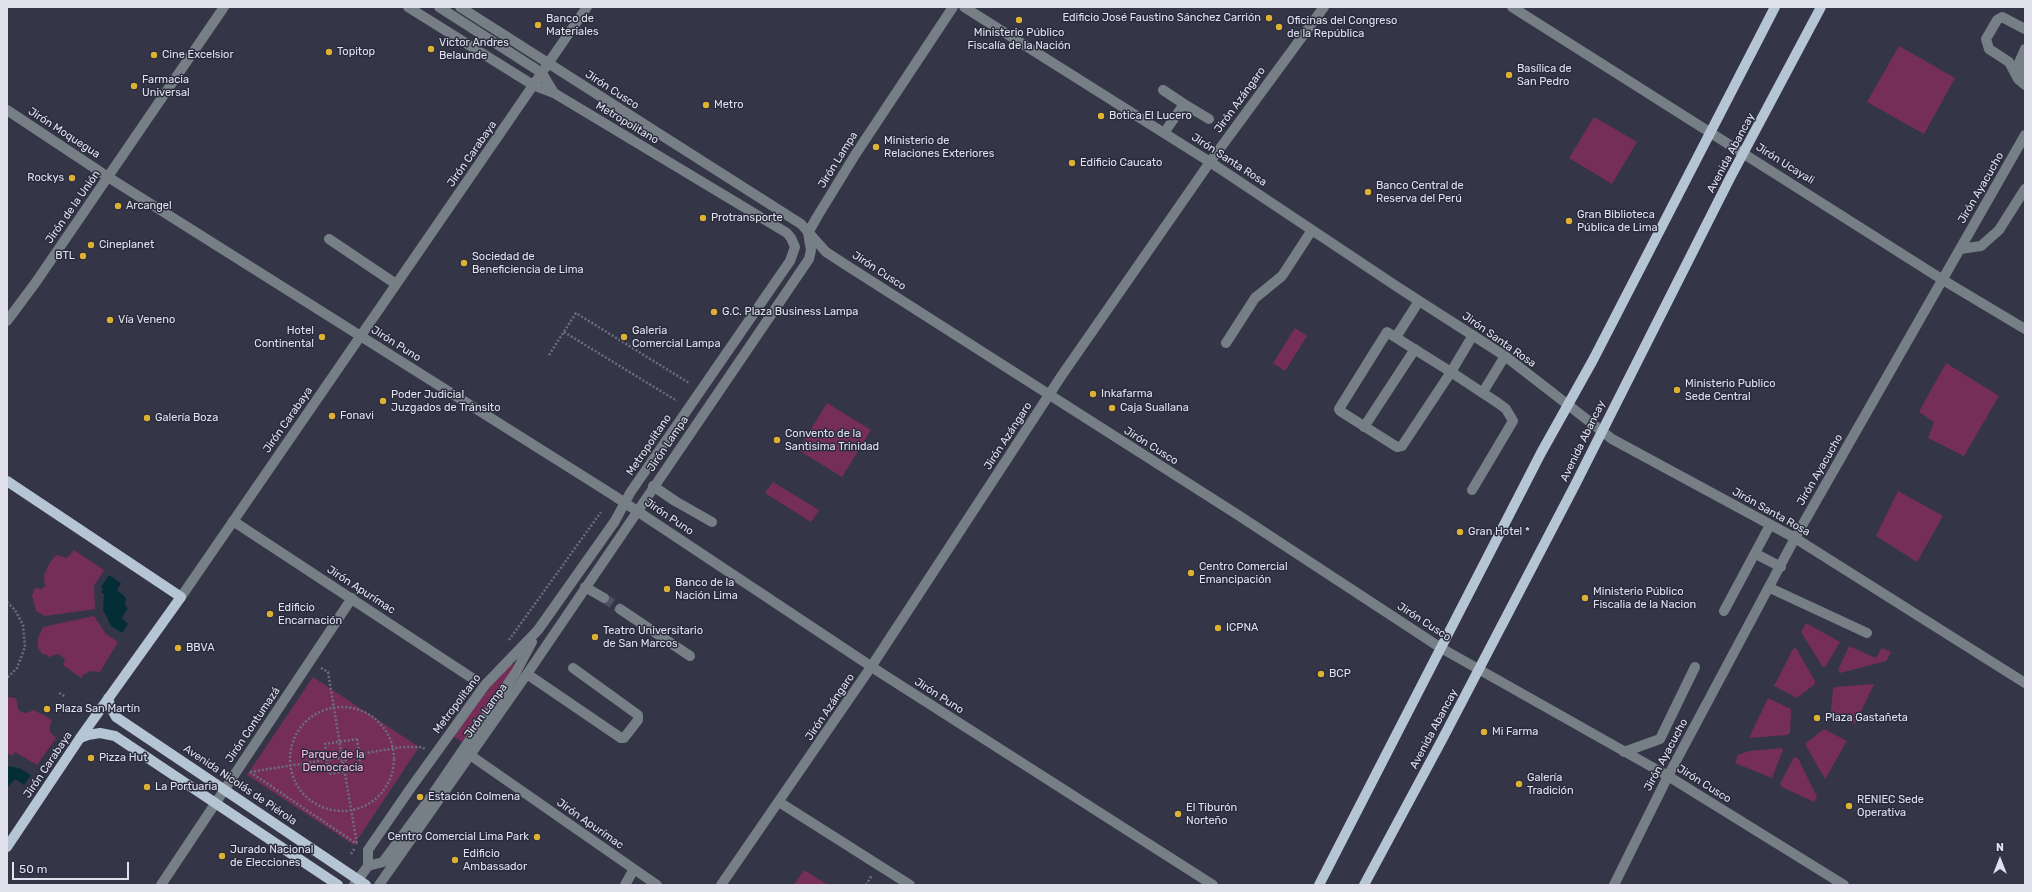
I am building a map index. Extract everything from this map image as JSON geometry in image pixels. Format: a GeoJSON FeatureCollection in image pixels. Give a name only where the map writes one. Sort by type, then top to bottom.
{"type":"FeatureCollection","features":[{"type":"Feature","properties":{"kind":"main road"},"geometry":{"type":"LineString","coordinates":[[1318,885],[1568,404],[1593,360],[1775,7]]}},
{"type":"Feature","properties":{"kind":"main road","name":"Avenida Abancay"},"geometry":{"type":"LineString","coordinates":[[1364,885],[1479,670],[1743,152],[1821,7]]}},
{"type":"Feature","properties":{"kind":"main road"},"geometry":{"type":"LineString","coordinates":[[7,481],[181,597]]}},
{"type":"Feature","properties":{"kind":"main road","name":"Jirón Carabaya"},"geometry":{"type":"LineString","coordinates":[[7,847],[11,833],[181,597]]}},
{"type":"Feature","properties":{"kind":"main road","name":"Avenida Nicolás de Piérola"},"geometry":{"type":"LineString","coordinates":[[108,698],[116,717],[224,788],[359,883]]}},
{"type":"Feature","properties":{"kind":"main road"},"geometry":{"type":"LineString","coordinates":[[80,738],[100,733],[115,736],[216,802],[338,885]]}},
{"type":"Feature","properties":{"kind":"street","name":"Jirón de la Unión"},"geometry":{"type":"LineString","coordinates":[[7,320],[224,7]]}},
{"type":"Feature","properties":{"kind":"street","name":"Metropolitano"},"geometry":{"type":"LineString","coordinates":[[368,866],[368,850],[434,755],[485,686],[538,630],[626,503],[634,487],[790,261],[795,247],[787,233],[554,93],[533,85],[408,7]]}},
{"type":"Feature","properties":{"kind":"street","name":"Metropolitano"},"geometry":{"type":"LineString","coordinates":[[439,7],[542,73],[554,93]]}},
{"type":"Feature","properties":{"kind":"street","name":"Jirón Cusco"},"geometry":{"type":"LineString","coordinates":[[460,7],[801,224],[826,252],[1049,396],[1238,515],[1441,648],[1668,776],[1844,885]]}},
{"type":"Feature","properties":{"kind":"street","name":"Jirón Carabaya"},"geometry":{"type":"LineString","coordinates":[[181,597],[587,7]]}},
{"type":"Feature","properties":{"kind":"street","name":"Jirón Lampa"},"geometry":{"type":"LineString","coordinates":[[379,885],[527,674],[653,486],[809,259],[811,250],[808,233],[888,98],[953,7]]}},
{"type":"Feature","properties":{"kind":"street","name":"Jirón Santa Rosa"},"geometry":{"type":"LineString","coordinates":[[964,7],[1210,162],[1419,301],[1505,356],[1602,431],[1795,538],[2025,683]]}},
{"type":"Feature","properties":{"kind":"street","name":"Jirón Azángaro"},"geometry":{"type":"LineString","coordinates":[[720,885],[779,802],[871,667],[1049,396],[1210,162],[1324,7]]}},
{"type":"Feature","properties":{"kind":"street","name":"Jirón Ucayali"},"geometry":{"type":"LineString","coordinates":[[1512,7],[1943,280],[2025,328]]}},
{"type":"Feature","properties":{"kind":"street"},"geometry":{"type":"LineString","coordinates":[[2025,29],[2002,17],[1997,20],[1986,39],[1989,49],[2014,61],[2025,76]]}},
{"type":"Feature","properties":{"kind":"street"},"geometry":{"type":"LineString","coordinates":[[2014,61],[2025,49]]}},
{"type":"Feature","properties":{"kind":"street"},"geometry":{"type":"LineString","coordinates":[[2014,61],[2018,79],[2025,85]]}},
{"type":"Feature","properties":{"kind":"street"},"geometry":{"type":"LineString","coordinates":[[1163,90],[1209,119]]}},
{"type":"Feature","properties":{"kind":"street"},"geometry":{"type":"LineString","coordinates":[[1164,133],[1184,104]]}},
{"type":"Feature","properties":{"kind":"street","name":"Jirón Moquegua"},"geometry":{"type":"LineString","coordinates":[[7,110],[108,176]]}},
{"type":"Feature","properties":{"kind":"street","name":"Jirón Ayacucho"},"geometry":{"type":"LineString","coordinates":[[1614,885],[1668,776],[1770,588],[1795,538],[2025,135]]}},
{"type":"Feature","properties":{"kind":"street","name":"Jirón Puno"},"geometry":{"type":"LineString","coordinates":[[108,176],[637,510],[871,667],[1212,885]]}},
{"type":"Feature","properties":{"kind":"street"},"geometry":{"type":"LineString","coordinates":[[1960,249],[1981,246],[1999,230],[2025,189]]}},
{"type":"Feature","properties":{"kind":"street"},"geometry":{"type":"LineString","coordinates":[[1226,342],[1255,298],[1282,276],[1312,230]]}},
{"type":"Feature","properties":{"kind":"street"},"geometry":{"type":"LineString","coordinates":[[329,239],[396,284]]}},
{"type":"Feature","properties":{"kind":"street"},"geometry":{"type":"LineString","coordinates":[[1396,337],[1419,301]]}},
{"type":"Feature","properties":{"kind":"street"},"geometry":{"type":"LineString","coordinates":[[1472,490],[1512,421],[1506,409],[1483,392],[1451,372],[1415,348],[1387,332],[1339,406],[1340,411],[1364,427],[1400,447],[1451,372],[1473,335]]}},
{"type":"Feature","properties":{"kind":"street"},"geometry":{"type":"LineString","coordinates":[[1364,427],[1415,348]]}},
{"type":"Feature","properties":{"kind":"street"},"geometry":{"type":"LineString","coordinates":[[1483,392],[1505,356]]}},
{"type":"Feature","properties":{"kind":"street"},"geometry":{"type":"LineString","coordinates":[[653,486],[675,501],[712,522]]}},
{"type":"Feature","properties":{"kind":"street","name":"Jirón Apurímac"},"geometry":{"type":"LineString","coordinates":[[233,521],[475,680]]}},
{"type":"Feature","properties":{"kind":"street"},"geometry":{"type":"LineString","coordinates":[[1724,611],[1756,554],[1770,525]]}},
{"type":"Feature","properties":{"kind":"street"},"geometry":{"type":"LineString","coordinates":[[1756,554],[1781,567]]}},
{"type":"Feature","properties":{"kind":"street"},"geometry":{"type":"LineString","coordinates":[[585,587],[604,598]]}},
{"type":"Feature","properties":{"kind":"street"},"geometry":{"type":"LineString","coordinates":[[1770,588],[1867,633]]}},
{"type":"Feature","properties":{"kind":"street","name":"Jirón Contumazá"},"geometry":{"type":"LineString","coordinates":[[161,885],[224,788],[352,598]]}},
{"type":"Feature","properties":{"kind":"street"},"geometry":{"type":"LineString","coordinates":[[620,609],[690,656]]}},
{"type":"Feature","properties":{"kind":"street"},"geometry":{"type":"LineString","coordinates":[[359,883],[368,866],[383,862],[428,801],[516,672],[538,630]]}},
{"type":"Feature","properties":{"kind":"street"},"geometry":{"type":"LineString","coordinates":[[1624,752],[1660,739],[1695,667]]}},
{"type":"Feature","properties":{"kind":"street"},"geometry":{"type":"LineString","coordinates":[[527,674],[621,738],[624,738],[638,720],[638,714],[573,668]]}},
{"type":"Feature","properties":{"kind":"street","name":"Jirón Apurímac"},"geometry":{"type":"LineString","coordinates":[[470,755],[657,885]]}},
{"type":"Feature","properties":{"kind":"street"},"geometry":{"type":"LineString","coordinates":[[779,802],[910,885]]}},
{"type":"Feature","properties":{"kind":"street"},"geometry":{"type":"LineString","coordinates":[[625,885],[634,869]]}},
{"type":"Feature","properties":{"kind":"path"},"geometry":{"type":"LineString","coordinates":[[549,355],[576,313],[689,383]]}},
{"type":"Feature","properties":{"kind":"path"},"geometry":{"type":"LineString","coordinates":[[564,332],[677,401]]}},
{"type":"Feature","properties":{"kind":"path"},"geometry":{"type":"LineString","coordinates":[[7,602],[15,610],[23,625],[25,647],[18,668],[7,678]]}},
{"type":"Feature","properties":{"kind":"path"},"geometry":{"type":"LineString","coordinates":[[310,660],[328,672],[340,742],[341,751],[338,758]]}},
{"type":"Feature","properties":{"kind":"path"},"geometry":{"type":"LineString","coordinates":[[59,693],[66,697]]}},
{"type":"Feature","properties":{"kind":"path"},"geometry":{"type":"LineString","coordinates":[[348,708],[364,712],[374,718],[388,735],[393,749],[394,767],[389,783],[379,797],[365,806],[352,810],[332,810],[315,804],[302,792],[293,777],[290,760],[293,742],[302,727],[315,715],[334,709],[348,708]]}},
{"type":"Feature","properties":{"kind":"path"},"geometry":{"type":"LineString","coordinates":[[356,739],[361,769],[329,774],[325,744],[340,742],[356,739]]}},
{"type":"Feature","properties":{"kind":"path"},"geometry":{"type":"LineString","coordinates":[[348,756],[393,749],[422,747],[434,755]]}},
{"type":"Feature","properties":{"kind":"path"},"geometry":{"type":"LineString","coordinates":[[341,751],[346,752],[348,756]]}},
{"type":"Feature","properties":{"kind":"path"},"geometry":{"type":"LineString","coordinates":[[240,765],[358,844],[345,772],[344,762],[347,760],[348,756]]}},
{"type":"Feature","properties":{"kind":"path"},"geometry":{"type":"LineString","coordinates":[[250,772],[338,758],[344,762]]}},
{"type":"Feature","properties":{"kind":"green space"},"geometry":{"type":"Polygon","coordinates":[[[1899,46],[1955,78],[1924,134],[1867,102],[1899,46]]]}},
{"type":"Feature","properties":{"kind":"green space"},"geometry":{"type":"Polygon","coordinates":[[[1594,117],[1637,142],[1612,184],[1569,158],[1594,117]]]}},
{"type":"Feature","properties":{"kind":"green space"},"geometry":{"type":"Polygon","coordinates":[[[1295,328],[1307,336],[1285,371],[1273,363],[1295,328]]]}},
{"type":"Feature","properties":{"kind":"green space"},"geometry":{"type":"Polygon","coordinates":[[[1946,363],[1999,396],[1964,456],[1928,438],[1934,422],[1919,412],[1946,363]]]}},
{"type":"Feature","properties":{"kind":"green space"},"geometry":{"type":"Polygon","coordinates":[[[827,403],[871,430],[842,477],[798,450],[827,403]]]}},
{"type":"Feature","properties":{"kind":"green space"},"geometry":{"type":"Polygon","coordinates":[[[773,482],[819,510],[811,522],[765,493],[773,482]]]}},
{"type":"Feature","properties":{"kind":"green space"},"geometry":{"type":"Polygon","coordinates":[[[1898,491],[1943,516],[1917,562],[1876,536],[1898,491]]]}},
{"type":"Feature","properties":{"kind":"green space"},"geometry":{"type":"Polygon","coordinates":[[[74,550],[104,570],[94,586],[95,609],[45,616],[36,611],[32,595],[35,588],[41,589],[45,586],[44,575],[49,564],[56,555],[67,558],[74,550]]]}},
{"type":"Feature","properties":{"kind":"green space"},"geometry":{"type":"Polygon","coordinates":[[[94,616],[106,634],[118,642],[100,672],[90,671],[81,678],[63,665],[65,660],[63,657],[58,654],[49,657],[45,654],[43,655],[38,648],[38,638],[43,627],[94,616]]]}},
{"type":"Feature","properties":{"kind":"green space"},"geometry":{"type":"Polygon","coordinates":[[[1806,623],[1840,642],[1825,667],[1822,666],[1801,632],[1806,623]]]}},
{"type":"Feature","properties":{"kind":"green space"},"geometry":{"type":"Polygon","coordinates":[[[1849,646],[1876,658],[1882,648],[1891,652],[1886,661],[1840,673],[1838,670],[1849,646]]]}},
{"type":"Feature","properties":{"kind":"green space"},"geometry":{"type":"Polygon","coordinates":[[[1796,648],[1815,681],[1815,684],[1797,698],[1774,686],[1793,649],[1796,648]]]}},
{"type":"Feature","properties":{"kind":"green space"},"geometry":{"type":"Polygon","coordinates":[[[512,662],[514,666],[502,687],[462,742],[453,736],[494,682],[512,662]]]}},
{"type":"Feature","properties":{"kind":"green space","name":"Parque de la Democracia"},"geometry":{"type":"Polygon","coordinates":[[[313,677],[419,747],[354,845],[247,775],[313,677]]]}},
{"type":"Feature","properties":{"kind":"green space"},"geometry":{"type":"Polygon","coordinates":[[[1874,684],[1855,724],[1831,712],[1833,689],[1835,687],[1874,684]]]}},
{"type":"Feature","properties":{"kind":"green space"},"geometry":{"type":"Polygon","coordinates":[[[7,697],[16,698],[18,709],[21,712],[26,713],[34,710],[52,720],[50,732],[56,738],[37,765],[15,752],[12,756],[7,753],[7,697]]]}},
{"type":"Feature","properties":{"kind":"green space"},"geometry":{"type":"Polygon","coordinates":[[[1768,698],[1791,709],[1790,733],[1787,735],[1749,738],[1768,698]]]}},
{"type":"Feature","properties":{"kind":"green space"},"geometry":{"type":"Polygon","coordinates":[[[1824,729],[1847,741],[1825,779],[1806,746],[1806,743],[1824,729]]]}},
{"type":"Feature","properties":{"kind":"green space"},"geometry":{"type":"Polygon","coordinates":[[[1782,748],[1783,750],[1772,778],[1735,763],[1738,755],[1749,751],[1782,748]]]}},
{"type":"Feature","properties":{"kind":"green space"},"geometry":{"type":"Polygon","coordinates":[[[1794,757],[1798,758],[1817,797],[1814,802],[1782,787],[1780,784],[1794,757]]]}},
{"type":"Feature","properties":{"kind":"green space"},"geometry":{"type":"Polygon","coordinates":[[[804,870],[828,885],[794,885],[804,870]]]}},
{"type":"Feature","properties":{"kind":"shaded area"},"geometry":{"type":"Polygon","coordinates":[[[109,575],[121,583],[117,590],[126,598],[125,605],[128,608],[122,618],[128,624],[122,633],[111,626],[103,610],[104,594],[101,592],[103,589],[101,587],[109,575]]]}},
{"type":"Feature","properties":{"kind":"shaded area"},"geometry":{"type":"Polygon","coordinates":[[[7,766],[19,768],[31,775],[24,785],[15,779],[7,788],[7,766]]]}},
{"type":"Feature","properties":{"kind":"tunnel"},"geometry":{"type":"LineString","coordinates":[[604,598],[620,609]]}},
{"type":"Feature","properties":{"kind":"place","name":"Edificio José Faustino Sánchez Carrión"},"geometry":{"type":"Point","coordinates":[1269,18]}},
{"type":"Feature","properties":{"kind":"place","name":"Ministerio Público Fiscalía de la Nación"},"geometry":{"type":"Point","coordinates":[1019,20]}},
{"type":"Feature","properties":{"kind":"place","name":"Banco de Materiales"},"geometry":{"type":"Point","coordinates":[538,25]}},
{"type":"Feature","properties":{"kind":"place","name":"Oficinas del Congreso de la República"},"geometry":{"type":"Point","coordinates":[1279,27]}},
{"type":"Feature","properties":{"kind":"place","name":"Victor Andres Belaunde"},"geometry":{"type":"Point","coordinates":[431,49]}},
{"type":"Feature","properties":{"kind":"place","name":"Topitop"},"geometry":{"type":"Point","coordinates":[329,52]}},
{"type":"Feature","properties":{"kind":"place","name":"Cine Excelsior"},"geometry":{"type":"Point","coordinates":[154,55]}},
{"type":"Feature","properties":{"kind":"place","name":"Basílica de San Pedro"},"geometry":{"type":"Point","coordinates":[1509,75]}},
{"type":"Feature","properties":{"kind":"place","name":"Farmacia Universal"},"geometry":{"type":"Point","coordinates":[134,86]}},
{"type":"Feature","properties":{"kind":"place","name":"Metro"},"geometry":{"type":"Point","coordinates":[706,105]}},
{"type":"Feature","properties":{"kind":"place","name":"Botica El Lucero"},"geometry":{"type":"Point","coordinates":[1101,116]}},
{"type":"Feature","properties":{"kind":"place","name":"Ministerio de Relaciones Exteriores"},"geometry":{"type":"Point","coordinates":[876,147]}},
{"type":"Feature","properties":{"kind":"place","name":"Edificio Caucato"},"geometry":{"type":"Point","coordinates":[1072,163]}},
{"type":"Feature","properties":{"kind":"place","name":"Rockys"},"geometry":{"type":"Point","coordinates":[72,178]}},
{"type":"Feature","properties":{"kind":"place","name":"Banco Central de Reserva del Perú"},"geometry":{"type":"Point","coordinates":[1368,192]}},
{"type":"Feature","properties":{"kind":"place","name":"Arcangel"},"geometry":{"type":"Point","coordinates":[118,206]}},
{"type":"Feature","properties":{"kind":"place","name":"Protransporte"},"geometry":{"type":"Point","coordinates":[703,218]}},
{"type":"Feature","properties":{"kind":"place","name":"Gran Biblioteca Pública de Lima"},"geometry":{"type":"Point","coordinates":[1569,221]}},
{"type":"Feature","properties":{"kind":"place","name":"Cineplanet"},"geometry":{"type":"Point","coordinates":[91,245]}},
{"type":"Feature","properties":{"kind":"place","name":"BTL"},"geometry":{"type":"Point","coordinates":[83,256]}},
{"type":"Feature","properties":{"kind":"place","name":"Sociedad de Beneficiencia de Lima"},"geometry":{"type":"Point","coordinates":[464,263]}},
{"type":"Feature","properties":{"kind":"place","name":"G.C. Plaza Business Lampa"},"geometry":{"type":"Point","coordinates":[714,312]}},
{"type":"Feature","properties":{"kind":"place","name":"Vía Veneno"},"geometry":{"type":"Point","coordinates":[110,320]}},
{"type":"Feature","properties":{"kind":"place","name":"Hotel Continental"},"geometry":{"type":"Point","coordinates":[322,337]}},
{"type":"Feature","properties":{"kind":"place","name":"Galeria Comercial Lampa"},"geometry":{"type":"Point","coordinates":[624,337]}},
{"type":"Feature","properties":{"kind":"place","name":"Ministerio Publico Sede Central"},"geometry":{"type":"Point","coordinates":[1677,390]}},
{"type":"Feature","properties":{"kind":"place","name":"Inkafarma"},"geometry":{"type":"Point","coordinates":[1093,394]}},
{"type":"Feature","properties":{"kind":"place","name":"Poder Judicial Juzgados de Tránsito"},"geometry":{"type":"Point","coordinates":[383,401]}},
{"type":"Feature","properties":{"kind":"place","name":"Caja Suallana"},"geometry":{"type":"Point","coordinates":[1112,408]}},
{"type":"Feature","properties":{"kind":"place","name":"Fonavi"},"geometry":{"type":"Point","coordinates":[332,416]}},
{"type":"Feature","properties":{"kind":"place","name":"Galería Boza"},"geometry":{"type":"Point","coordinates":[147,418]}},
{"type":"Feature","properties":{"kind":"place","name":"Convento de la Santisima Trinidad"},"geometry":{"type":"Point","coordinates":[777,440]}},
{"type":"Feature","properties":{"kind":"place","name":"Gran Hotel *"},"geometry":{"type":"Point","coordinates":[1460,532]}},
{"type":"Feature","properties":{"kind":"place","name":"Centro Comercial Emancipación"},"geometry":{"type":"Point","coordinates":[1191,573]}},
{"type":"Feature","properties":{"kind":"place","name":"Banco de la Nación Lima"},"geometry":{"type":"Point","coordinates":[667,589]}},
{"type":"Feature","properties":{"kind":"place","name":"Ministerio Público Fiscalia de la Nacion"},"geometry":{"type":"Point","coordinates":[1585,598]}},
{"type":"Feature","properties":{"kind":"place","name":"Edificio Encarnación"},"geometry":{"type":"Point","coordinates":[270,614]}},
{"type":"Feature","properties":{"kind":"place","name":"ICPNA"},"geometry":{"type":"Point","coordinates":[1218,628]}},
{"type":"Feature","properties":{"kind":"place","name":"Teatro Universitario de San Marcos"},"geometry":{"type":"Point","coordinates":[595,637]}},
{"type":"Feature","properties":{"kind":"place","name":"BBVA"},"geometry":{"type":"Point","coordinates":[178,648]}},
{"type":"Feature","properties":{"kind":"place","name":"BCP"},"geometry":{"type":"Point","coordinates":[1321,674]}},
{"type":"Feature","properties":{"kind":"place","name":"Plaza San Martín"},"geometry":{"type":"Point","coordinates":[47,709]}},
{"type":"Feature","properties":{"kind":"place","name":"Plaza Gastañeta"},"geometry":{"type":"Point","coordinates":[1817,718]}},
{"type":"Feature","properties":{"kind":"place","name":"Mi Farma"},"geometry":{"type":"Point","coordinates":[1484,732]}},
{"type":"Feature","properties":{"kind":"place","name":"Pizza Hut"},"geometry":{"type":"Point","coordinates":[91,758]}},
{"type":"Feature","properties":{"kind":"place","name":"Galería Tradición"},"geometry":{"type":"Point","coordinates":[1519,784]}},
{"type":"Feature","properties":{"kind":"place","name":"La Portuaria"},"geometry":{"type":"Point","coordinates":[147,787]}},
{"type":"Feature","properties":{"kind":"place","name":"Estación Colmena"},"geometry":{"type":"Point","coordinates":[420,797]}},
{"type":"Feature","properties":{"kind":"place","name":"RENIEC Sede Operativa"},"geometry":{"type":"Point","coordinates":[1849,806]}},
{"type":"Feature","properties":{"kind":"place","name":"El Tiburón Norteño"},"geometry":{"type":"Point","coordinates":[1178,814]}},
{"type":"Feature","properties":{"kind":"place","name":"Centro Comercial Lima Park"},"geometry":{"type":"Point","coordinates":[537,837]}},
{"type":"Feature","properties":{"kind":"place","name":"Jurado Nacional de Elecciones"},"geometry":{"type":"Point","coordinates":[222,856]}},
{"type":"Feature","properties":{"kind":"place","name":"Edificio Ambassador"},"geometry":{"type":"Point","coordinates":[455,860]}}]}
